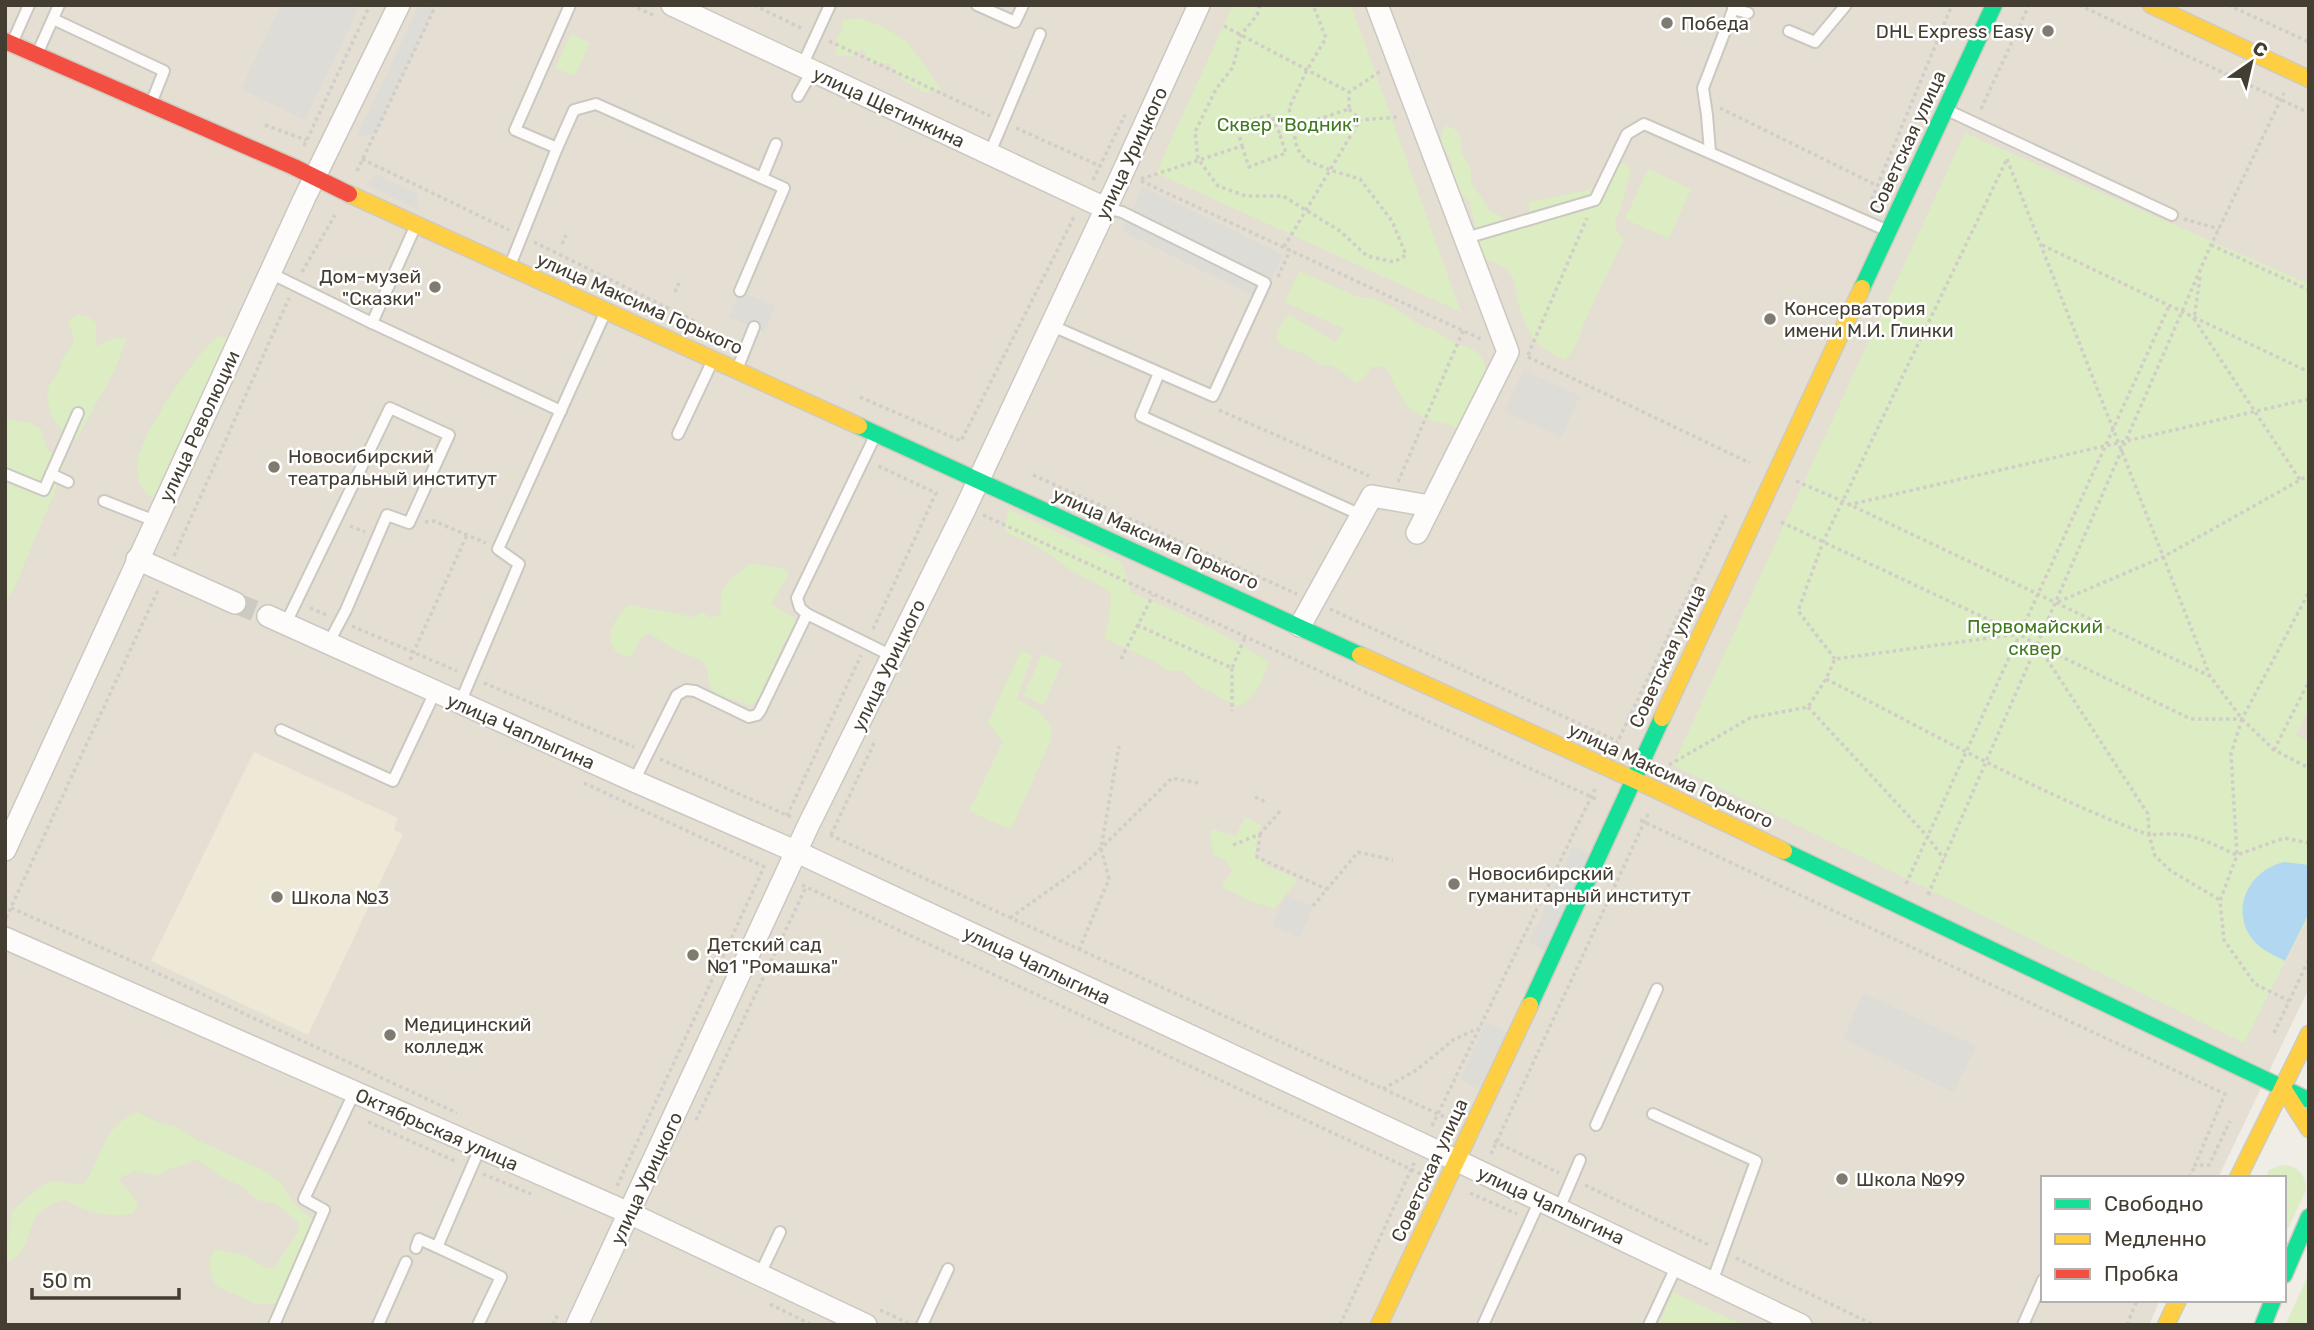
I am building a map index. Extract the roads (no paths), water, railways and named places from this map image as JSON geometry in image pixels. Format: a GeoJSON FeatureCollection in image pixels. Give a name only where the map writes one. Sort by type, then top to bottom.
{"type":"FeatureCollection","features":[{"type":"Feature","properties":{"kind":"street","name":"улица Революции"},"geometry":{"type":"LineString","coordinates":[[5,850],[314,178],[399,5]]}},
{"type":"Feature","properties":{"kind":"street","name":"улица Щетинкина"},"geometry":{"type":"LineString","coordinates":[[672,5],[1105,208]]}},
{"type":"Feature","properties":{"kind":"street","name":"улица Урицкого"},"geometry":{"type":"LineString","coordinates":[[577,1325],[808,825],[978,480],[1199,5]]}},
{"type":"Feature","properties":{"kind":"street"},"geometry":{"type":"LineString","coordinates":[[1377,5],[1466,238],[1518,355],[1417,533]]}},
{"type":"Feature","properties":{"kind":"street","name":"Советская улица"},"geometry":{"type":"LineString","coordinates":[[1379,1325],[1994,5]]}},
{"type":"Feature","properties":{"kind":"street"},"geometry":{"type":"LineString","coordinates":[[2151,5],[2301,75]]}},
{"type":"Feature","properties":{"kind":"street","name":"улица Максима Горького"},"geometry":{"type":"LineString","coordinates":[[9,42],[294,167],[1633,779],[2309,1100]]}},
{"type":"Feature","properties":{"kind":"street"},"geometry":{"type":"LineString","coordinates":[[1300,626],[1372,496],[1430,506]]}},
{"type":"Feature","properties":{"kind":"street"},"geometry":{"type":"LineString","coordinates":[[137,559],[234,603]]}},
{"type":"Feature","properties":{"kind":"street","name":"улица Чаплыгина"},"geometry":{"type":"LineString","coordinates":[[276,621],[797,852],[1457,1160],[1801,1325]]}},
{"type":"Feature","properties":{"kind":"street","name":"Октябрьская улица"},"geometry":{"type":"LineString","coordinates":[[5,938],[629,1213],[866,1325]]}},
{"type":"Feature","properties":{"kind":"street"},"geometry":{"type":"LineString","coordinates":[[2239,1176],[2309,1034]]}},
{"type":"Feature","properties":{"kind":"street"},"geometry":{"type":"LineString","coordinates":[[2283,1088],[2309,1129]]}},
{"type":"Feature","properties":{"kind":"street"},"geometry":{"type":"LineString","coordinates":[[2286,1270],[2309,1217]]}},
{"type":"Feature","properties":{"kind":"street"},"geometry":{"type":"LineString","coordinates":[[2166,1325],[2177,1302]]}},
{"type":"Feature","properties":{"kind":"street"},"geometry":{"type":"LineString","coordinates":[[2263,1325],[2272,1302]]}},
{"type":"Feature","properties":{"kind":"lane"},"geometry":{"type":"LineString","coordinates":[[9,42],[29,5]]}},
{"type":"Feature","properties":{"kind":"lane"},"geometry":{"type":"LineString","coordinates":[[37,55],[60,5]]}},
{"type":"Feature","properties":{"kind":"lane"},"geometry":{"type":"LineString","coordinates":[[557,148],[515,130],[570,5]]}},
{"type":"Feature","properties":{"kind":"lane"},"geometry":{"type":"LineString","coordinates":[[798,96],[817,35],[830,5]]}},
{"type":"Feature","properties":{"kind":"lane"},"geometry":{"type":"LineString","coordinates":[[977,5],[1015,22],[1023,5]]}},
{"type":"Feature","properties":{"kind":"lane"},"geometry":{"type":"LineString","coordinates":[[1790,31],[1815,41],[1846,5]]}},
{"type":"Feature","properties":{"kind":"lane"},"geometry":{"type":"LineString","coordinates":[[1710,152],[1703,88],[1734,7],[1748,13]]}},
{"type":"Feature","properties":{"kind":"lane"},"geometry":{"type":"LineString","coordinates":[[53,19],[164,71],[150,104]]}},
{"type":"Feature","properties":{"kind":"lane"},"geometry":{"type":"LineString","coordinates":[[989,155],[1040,34]]}},
{"type":"Feature","properties":{"kind":"lane"},"geometry":{"type":"LineString","coordinates":[[509,267],[574,110],[596,104],[783,188],[740,291]]}},
{"type":"Feature","properties":{"kind":"lane"},"geometry":{"type":"LineString","coordinates":[[1947,110],[2172,215]]}},
{"type":"Feature","properties":{"kind":"lane"},"geometry":{"type":"LineString","coordinates":[[1466,238],[1595,201],[1627,134],[1644,124],[1864,219],[1888,232]]}},
{"type":"Feature","properties":{"kind":"lane"},"geometry":{"type":"LineString","coordinates":[[762,177],[776,144]]}},
{"type":"Feature","properties":{"kind":"lane"},"geometry":{"type":"LineString","coordinates":[[1050,325],[1213,396],[1265,283],[1122,212],[1105,208]]}},
{"type":"Feature","properties":{"kind":"lane"},"geometry":{"type":"LineString","coordinates":[[372,323],[416,224]]}},
{"type":"Feature","properties":{"kind":"lane"},"geometry":{"type":"LineString","coordinates":[[270,273],[561,411]]}},
{"type":"Feature","properties":{"kind":"lane"},"geometry":{"type":"LineString","coordinates":[[460,703],[519,564],[498,549],[606,311]]}},
{"type":"Feature","properties":{"kind":"lane"},"geometry":{"type":"LineString","coordinates":[[737,370],[754,327]]}},
{"type":"Feature","properties":{"kind":"lane"},"geometry":{"type":"LineString","coordinates":[[678,434],[713,359]]}},
{"type":"Feature","properties":{"kind":"lane"},"geometry":{"type":"LineString","coordinates":[[1159,373],[1140,416],[1362,515]]}},
{"type":"Feature","properties":{"kind":"lane"},"geometry":{"type":"LineString","coordinates":[[276,621],[295,602],[390,408],[449,435],[409,523],[387,515],[328,644]]}},
{"type":"Feature","properties":{"kind":"lane"},"geometry":{"type":"LineString","coordinates":[[5,474],[44,490],[78,413]]}},
{"type":"Feature","properties":{"kind":"lane"},"geometry":{"type":"LineString","coordinates":[[876,433],[797,598],[800,608],[807,614],[892,656]]}},
{"type":"Feature","properties":{"kind":"lane"},"geometry":{"type":"LineString","coordinates":[[51,474],[68,482]]}},
{"type":"Feature","properties":{"kind":"lane"},"geometry":{"type":"LineString","coordinates":[[104,501],[155,521]]}},
{"type":"Feature","properties":{"kind":"lane"},"geometry":{"type":"LineString","coordinates":[[634,781],[677,695],[682,691],[695,691],[748,717],[757,715],[807,614]]}},
{"type":"Feature","properties":{"kind":"lane"},"geometry":{"type":"LineString","coordinates":[[281,730],[393,781],[435,692]]}},
{"type":"Feature","properties":{"kind":"lane"},"geometry":{"type":"LineString","coordinates":[[1596,1125],[1657,989]]}},
{"type":"Feature","properties":{"kind":"lane"},"geometry":{"type":"LineString","coordinates":[[274,1325],[324,1210],[304,1199],[354,1093]]}},
{"type":"Feature","properties":{"kind":"lane"},"geometry":{"type":"LineString","coordinates":[[1653,1114],[1756,1161],[1712,1282]]}},
{"type":"Feature","properties":{"kind":"lane"},"geometry":{"type":"LineString","coordinates":[[437,1248],[480,1148]]}},
{"type":"Feature","properties":{"kind":"lane"},"geometry":{"type":"LineString","coordinates":[[1559,1209],[1580,1160]]}},
{"type":"Feature","properties":{"kind":"lane"},"geometry":{"type":"LineString","coordinates":[[1483,1325],[1540,1200]]}},
{"type":"Feature","properties":{"kind":"lane"},"geometry":{"type":"LineString","coordinates":[[760,1274],[780,1232]]}},
{"type":"Feature","properties":{"kind":"lane"},"geometry":{"type":"LineString","coordinates":[[416,1248],[419,1239],[501,1277],[478,1325]]}},
{"type":"Feature","properties":{"kind":"lane"},"geometry":{"type":"LineString","coordinates":[[378,1325],[407,1262]]}},
{"type":"Feature","properties":{"kind":"lane"},"geometry":{"type":"LineString","coordinates":[[1649,1325],[1677,1265]]}},
{"type":"Feature","properties":{"kind":"lane"},"geometry":{"type":"LineString","coordinates":[[922,1325],[948,1269]]}},
{"type":"Feature","properties":{"kind":"lane"},"geometry":{"type":"LineString","coordinates":[[2023,1325],[2041,1284]]}},
{"type":"Feature","properties":{"kind":"water"},"geometry":{"type":"Polygon","coordinates":[[[2285,862],[2309,865],[2309,913],[2285,961],[2253,940],[2246,928],[2243,904],[2246,892],[2261,873],[2285,862]]]}},
{"type":"Feature","properties":{"kind":"tunnel"},"geometry":{"type":"LineString","coordinates":[[235,603],[268,616]]}},
{"type":"Feature","properties":{"kind":"place","name":"Победа"},"geometry":{"type":"Point","coordinates":[1667,23]}},
{"type":"Feature","properties":{"kind":"place","name":"DHL Express Easy"},"geometry":{"type":"Point","coordinates":[2048,31]}},
{"type":"Feature","properties":{"kind":"place","name":"Дом-музей \"Сказки\""},"geometry":{"type":"Point","coordinates":[435,287]}},
{"type":"Feature","properties":{"kind":"place","name":"Консерватория имени М.И. Глинки"},"geometry":{"type":"Point","coordinates":[1770,319]}},
{"type":"Feature","properties":{"kind":"place","name":"Новосибирский театральный институт"},"geometry":{"type":"Point","coordinates":[274,467]}},
{"type":"Feature","properties":{"kind":"place","name":"Новосибирский гуманитарный институт"},"geometry":{"type":"Point","coordinates":[1454,884]}},
{"type":"Feature","properties":{"kind":"place","name":"Школа №3"},"geometry":{"type":"Point","coordinates":[277,897]}},
{"type":"Feature","properties":{"kind":"place","name":"Детский сад №1 \"Ромашка\""},"geometry":{"type":"Point","coordinates":[693,955]}},
{"type":"Feature","properties":{"kind":"place","name":"Медицинский колледж"},"geometry":{"type":"Point","coordinates":[390,1035]}},
{"type":"Feature","properties":{"kind":"place","name":"Школа №99"},"geometry":{"type":"Point","coordinates":[1842,1179]}},
{"type":"Feature","properties":{"kind":"park label","name":"Сквер \"Водник\""},"geometry":{"type":"Point","coordinates":[1288,124]}},
{"type":"Feature","properties":{"kind":"park label","name":"Первомайский сквер"},"geometry":{"type":"Point","coordinates":[2035,637]}}]}
